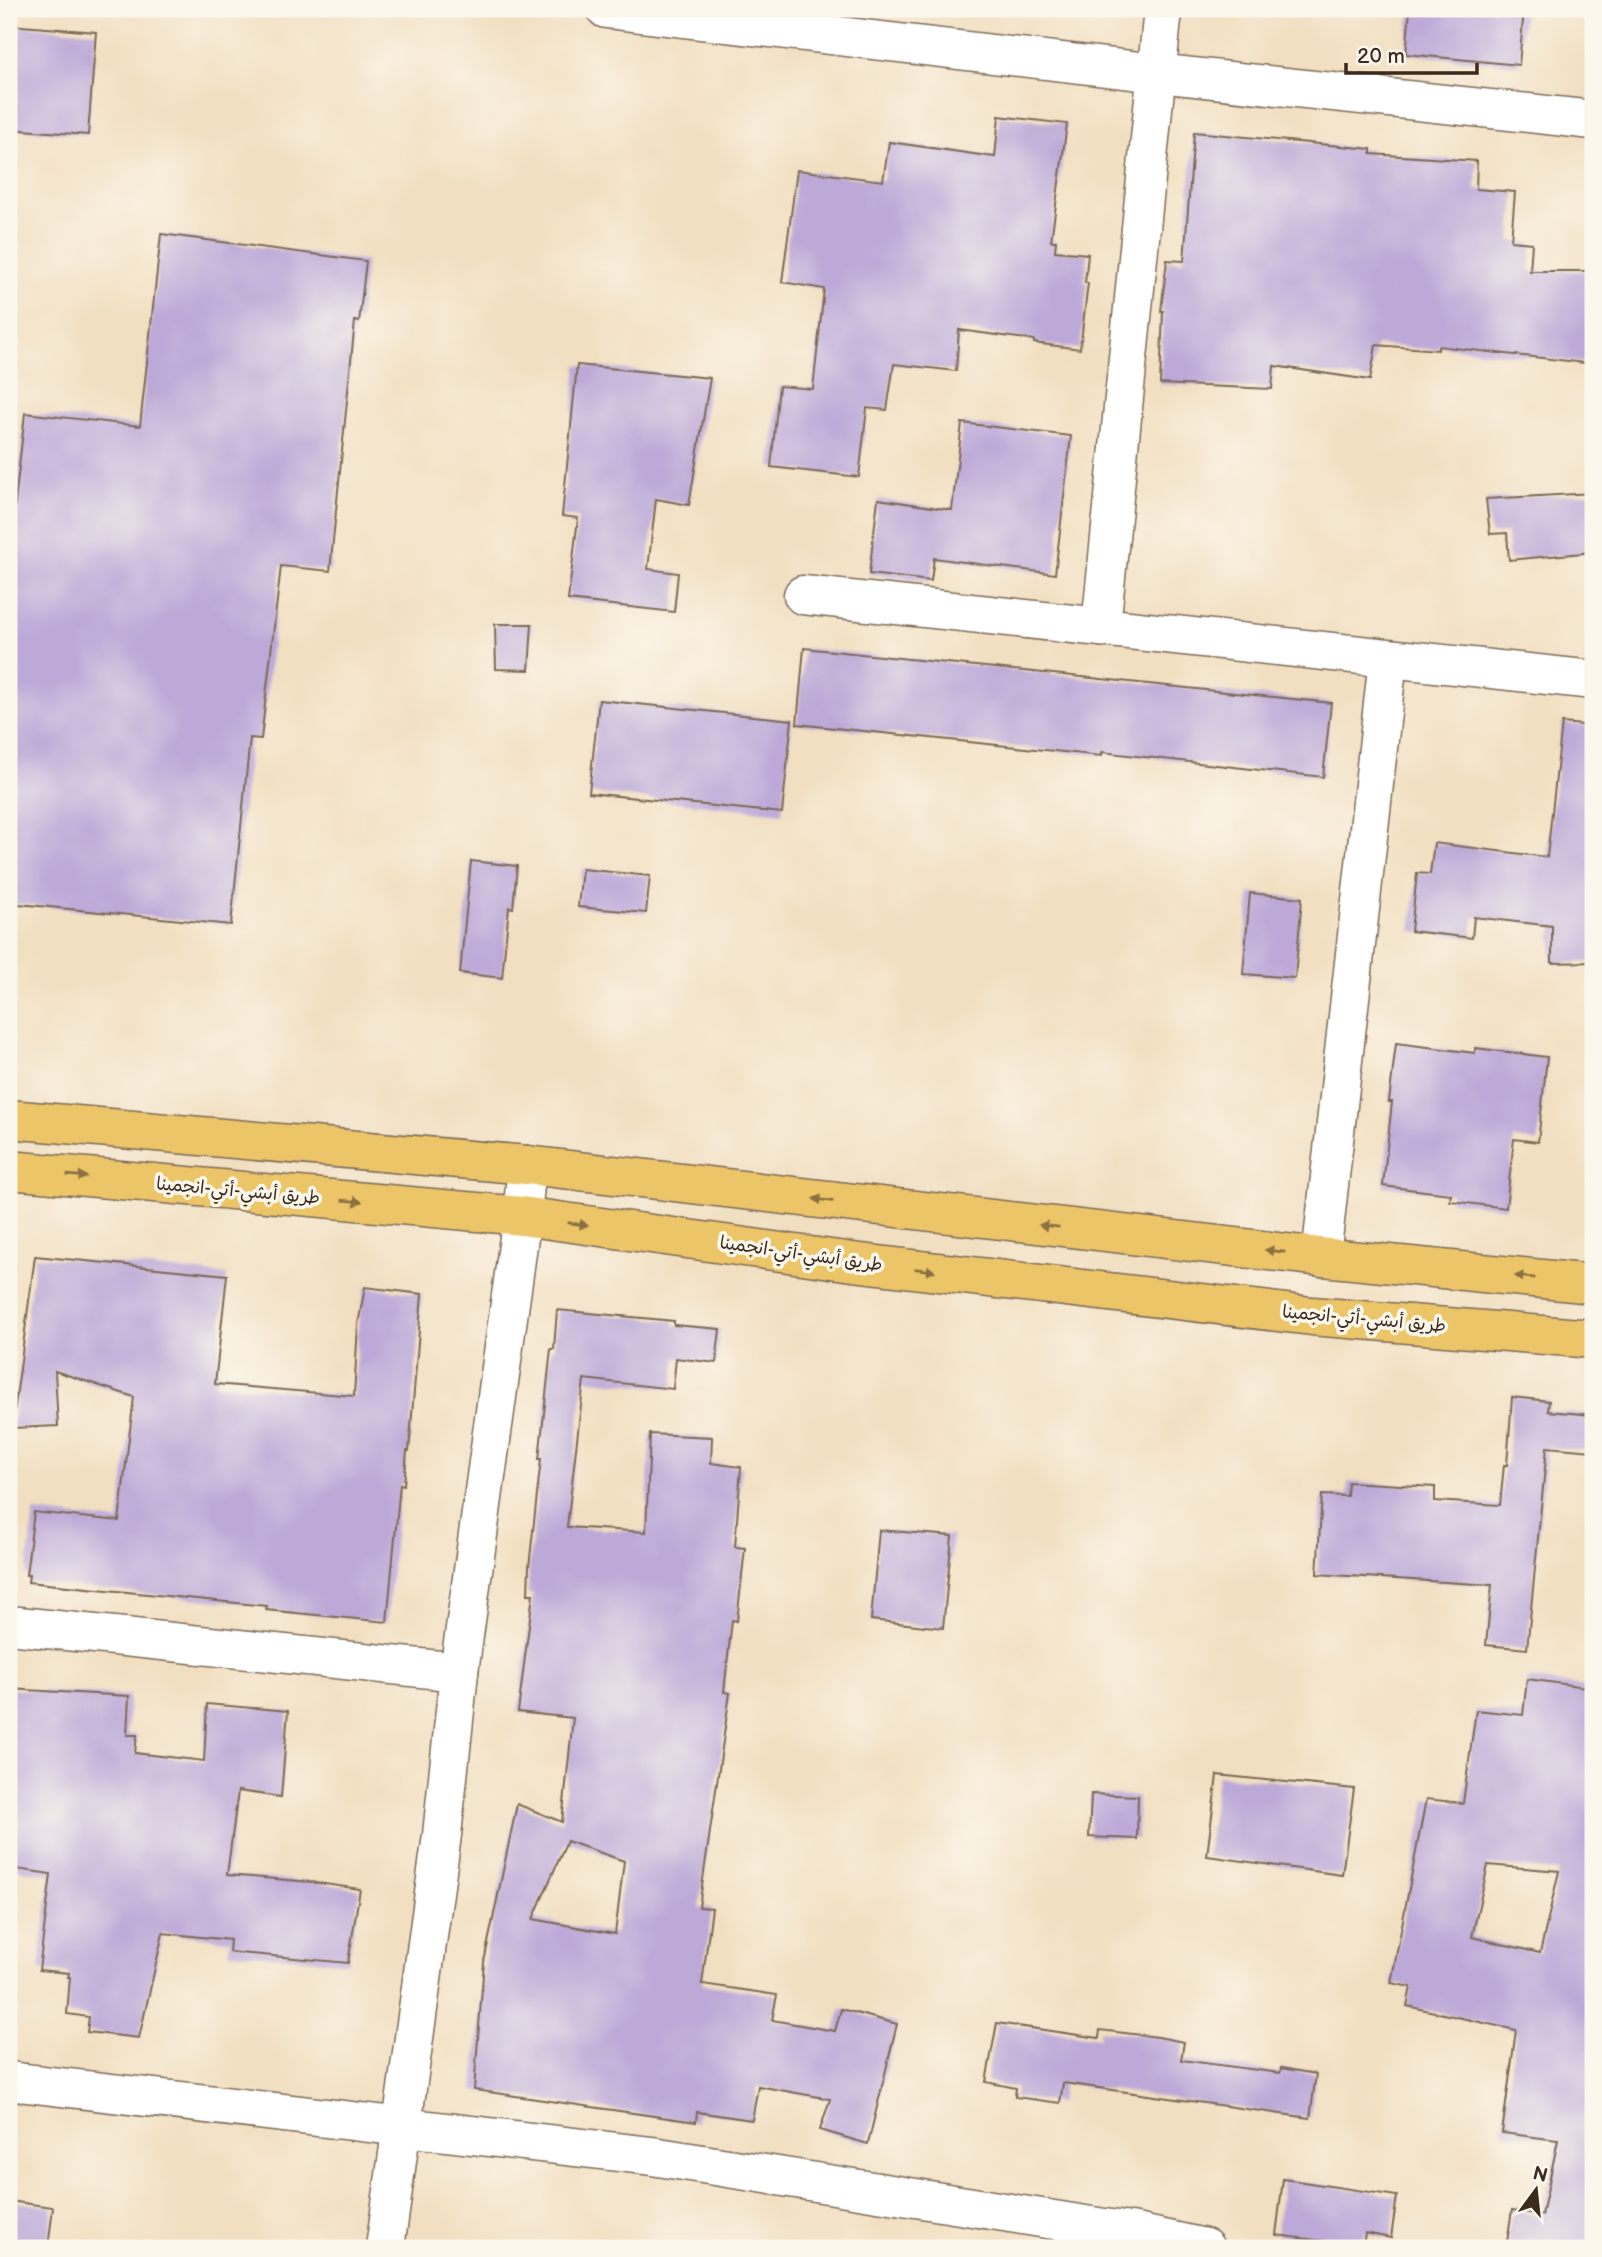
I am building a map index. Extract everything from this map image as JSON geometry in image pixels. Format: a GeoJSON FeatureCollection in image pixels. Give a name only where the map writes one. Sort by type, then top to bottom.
{"type":"FeatureCollection","features":[{"type":"Feature","properties":{"kind":"highway"},"geometry":{"type":"LineString","coordinates":[[9,1119],[527,1165],[1321,1256],[1593,1283]]}},
{"type":"Feature","properties":{"kind":"highway","name":"طريق أبشي-أتي-انجمينا"},"geometry":{"type":"LineString","coordinates":[[9,1170],[522,1216],[853,1262],[1312,1316],[1593,1339]]}},
{"type":"Feature","properties":{"kind":"highway"},"geometry":{"type":"LineString","coordinates":[[853,1262],[861,1205]]}},
{"type":"Feature","properties":{"kind":"street"},"geometry":{"type":"LineString","coordinates":[[606,9],[1593,120]]}},
{"type":"Feature","properties":{"kind":"street"},"geometry":{"type":"LineString","coordinates":[[1101,627],[1163,9]]}},
{"type":"Feature","properties":{"kind":"street"},"geometry":{"type":"LineString","coordinates":[[803,595],[1593,680]]}},
{"type":"Feature","properties":{"kind":"street"},"geometry":{"type":"LineString","coordinates":[[1321,1256],[1388,659]]}},
{"type":"Feature","properties":{"kind":"street"},"geometry":{"type":"LineString","coordinates":[[385,2248],[442,1835],[459,1672],[527,1165]]}},
{"type":"Feature","properties":{"kind":"street"},"geometry":{"type":"LineString","coordinates":[[9,1625],[459,1672]]}},
{"type":"Feature","properties":{"kind":"street"},"geometry":{"type":"LineString","coordinates":[[9,2081],[666,2158],[1136,2233],[1205,2248]]}},
{"type":"Feature","properties":{"kind":"building"},"geometry":{"type":"Polygon","coordinates":[[[1410,9],[1524,9],[1519,65],[1406,54],[1410,9]]]}},
{"type":"Feature","properties":{"kind":"building"},"geometry":{"type":"Polygon","coordinates":[[[9,25],[96,32],[88,135],[9,129],[9,25]]]}},
{"type":"Feature","properties":{"kind":"building"},"geometry":{"type":"Polygon","coordinates":[[[999,116],[1067,124],[1051,241],[1056,241],[1055,251],[1088,254],[1085,283],[1088,283],[1080,349],[959,330],[956,371],[894,364],[887,410],[867,408],[859,477],[771,467],[779,386],[813,389],[824,289],[782,282],[797,170],[883,181],[889,142],[995,157],[999,116]]]}},
{"type":"Feature","properties":{"kind":"building"},"geometry":{"type":"Polygon","coordinates":[[[1194,132],[1371,149],[1371,154],[1477,161],[1476,189],[1515,192],[1511,241],[1532,243],[1530,271],[1593,271],[1593,364],[1438,346],[1438,350],[1376,345],[1370,380],[1274,366],[1272,389],[1160,384],[1161,311],[1167,260],[1184,261],[1194,132]]]}},
{"type":"Feature","properties":{"kind":"building"},"geometry":{"type":"Polygon","coordinates":[[[161,234],[366,261],[359,322],[355,321],[330,571],[281,566],[261,739],[250,738],[231,925],[9,903],[9,556],[25,413],[140,426],[161,234]]]}},
{"type":"Feature","properties":{"kind":"building"},"geometry":{"type":"Polygon","coordinates":[[[577,365],[710,378],[689,505],[656,499],[648,569],[678,573],[674,612],[568,600],[578,518],[562,516],[577,365]]]}},
{"type":"Feature","properties":{"kind":"building"},"geometry":{"type":"Polygon","coordinates":[[[962,423],[1071,436],[1055,574],[934,558],[931,581],[869,574],[878,499],[952,510],[962,423]]]}},
{"type":"Feature","properties":{"kind":"building"},"geometry":{"type":"Polygon","coordinates":[[[1593,493],[1593,552],[1509,560],[1507,533],[1490,534],[1486,499],[1593,493]]]}},
{"type":"Feature","properties":{"kind":"building"},"geometry":{"type":"Polygon","coordinates":[[[495,624],[532,624],[529,670],[496,669],[495,624]]]}},
{"type":"Feature","properties":{"kind":"building"},"geometry":{"type":"Polygon","coordinates":[[[804,648],[1331,703],[1323,777],[1102,752],[1102,756],[797,724],[804,648]]]}},
{"type":"Feature","properties":{"kind":"building"},"geometry":{"type":"Polygon","coordinates":[[[599,700],[792,720],[782,813],[589,793],[599,700]]]}},
{"type":"Feature","properties":{"kind":"building"},"geometry":{"type":"Polygon","coordinates":[[[1562,723],[1593,726],[1593,962],[1552,963],[1552,926],[1474,917],[1472,938],[1411,931],[1417,873],[1430,874],[1434,843],[1547,857],[1562,723]]]}},
{"type":"Feature","properties":{"kind":"building"},"geometry":{"type":"Polygon","coordinates":[[[471,861],[517,866],[513,908],[509,907],[502,978],[460,973],[471,861]]]}},
{"type":"Feature","properties":{"kind":"building"},"geometry":{"type":"Polygon","coordinates":[[[582,869],[650,876],[646,913],[578,907],[582,869]]]}},
{"type":"Feature","properties":{"kind":"building"},"geometry":{"type":"Polygon","coordinates":[[[1250,893],[1302,898],[1295,978],[1243,974],[1250,893]]]}},
{"type":"Feature","properties":{"kind":"building"},"geometry":{"type":"Polygon","coordinates":[[[1396,1043],[1475,1053],[1475,1048],[1547,1057],[1538,1142],[1514,1139],[1506,1208],[1450,1201],[1451,1194],[1383,1186],[1396,1043]]]}},
{"type":"Feature","properties":{"kind":"building"},"geometry":{"type":"Polygon","coordinates":[[[35,1256],[227,1275],[215,1384],[354,1396],[358,1324],[365,1287],[422,1294],[409,1451],[404,1485],[400,1484],[387,1622],[266,1610],[267,1606],[28,1582],[29,1575],[26,1575],[34,1512],[119,1521],[134,1397],[55,1371],[58,1426],[12,1428],[35,1256]]]}},
{"type":"Feature","properties":{"kind":"building"},"geometry":{"type":"Polygon","coordinates":[[[557,1310],[674,1321],[674,1325],[720,1329],[716,1363],[676,1358],[673,1389],[584,1379],[567,1527],[646,1532],[650,1434],[712,1437],[711,1463],[741,1467],[735,1547],[745,1548],[737,1621],[732,1620],[724,1692],[730,1693],[699,1907],[712,1908],[702,1984],[777,1995],[772,2020],[835,2031],[841,2009],[897,2024],[868,2144],[820,2130],[830,2099],[758,2086],[752,2120],[697,2112],[696,2122],[474,2090],[484,1962],[517,1804],[562,1822],[573,1718],[518,1712],[533,1594],[528,1594],[529,1567],[539,1459],[551,1349],[554,1349],[557,1310]],[[567,1841],[533,1919],[615,1934],[624,1861],[567,1841]]]}},
{"type":"Feature","properties":{"kind":"building"},"geometry":{"type":"Polygon","coordinates":[[[1512,1397],[1549,1401],[1548,1411],[1593,1415],[1593,1451],[1547,1447],[1527,1649],[1486,1645],[1492,1585],[1317,1574],[1322,1495],[1347,1496],[1348,1482],[1435,1487],[1435,1501],[1500,1505],[1504,1465],[1507,1465],[1512,1397]]]}},
{"type":"Feature","properties":{"kind":"building"},"geometry":{"type":"Polygon","coordinates":[[[879,1530],[952,1536],[943,1628],[871,1620],[879,1530]]]}},
{"type":"Feature","properties":{"kind":"building"},"geometry":{"type":"Polygon","coordinates":[[[1527,1679],[1593,1688],[1593,2212],[1591,2211],[1590,2221],[1593,2222],[1593,2248],[1506,2248],[1512,2210],[1542,2215],[1558,2140],[1502,2133],[1516,2030],[1407,2006],[1411,1987],[1391,1983],[1426,1799],[1463,1803],[1476,1710],[1523,1715],[1527,1679]],[[1488,1865],[1472,1937],[1540,1953],[1559,1871],[1488,1865]]]}},
{"type":"Feature","properties":{"kind":"building"},"geometry":{"type":"Polygon","coordinates":[[[9,1689],[129,1696],[127,1735],[137,1735],[135,1753],[204,1761],[207,1704],[288,1711],[281,1797],[238,1791],[227,1875],[360,1889],[348,1963],[229,1952],[230,1940],[163,1933],[139,2038],[87,2032],[89,2017],[67,2014],[69,1973],[39,1970],[51,1874],[9,1868],[9,1689]]]}},
{"type":"Feature","properties":{"kind":"building"},"geometry":{"type":"Polygon","coordinates":[[[1217,1775],[1354,1789],[1342,1875],[1207,1856],[1217,1775]]]}},
{"type":"Feature","properties":{"kind":"building"},"geometry":{"type":"Polygon","coordinates":[[[1091,1794],[1138,1796],[1137,1839],[1089,1837],[1091,1794]]]}},
{"type":"Feature","properties":{"kind":"building"},"geometry":{"type":"Polygon","coordinates":[[[997,2023],[1099,2038],[1100,2030],[1158,2037],[1184,2042],[1181,2060],[1280,2073],[1281,2068],[1316,2074],[1310,2118],[1063,2083],[1060,2103],[1015,2097],[1016,2088],[986,2082],[997,2023]]]}},
{"type":"Feature","properties":{"kind":"building"},"geometry":{"type":"Polygon","coordinates":[[[1283,2179],[1397,2196],[1391,2238],[1365,2233],[1363,2246],[1276,2235],[1283,2179]]]}},
{"type":"Feature","properties":{"kind":"building"},"geometry":{"type":"Polygon","coordinates":[[[9,2201],[53,2207],[48,2248],[9,2248],[9,2201]]]}}]}
